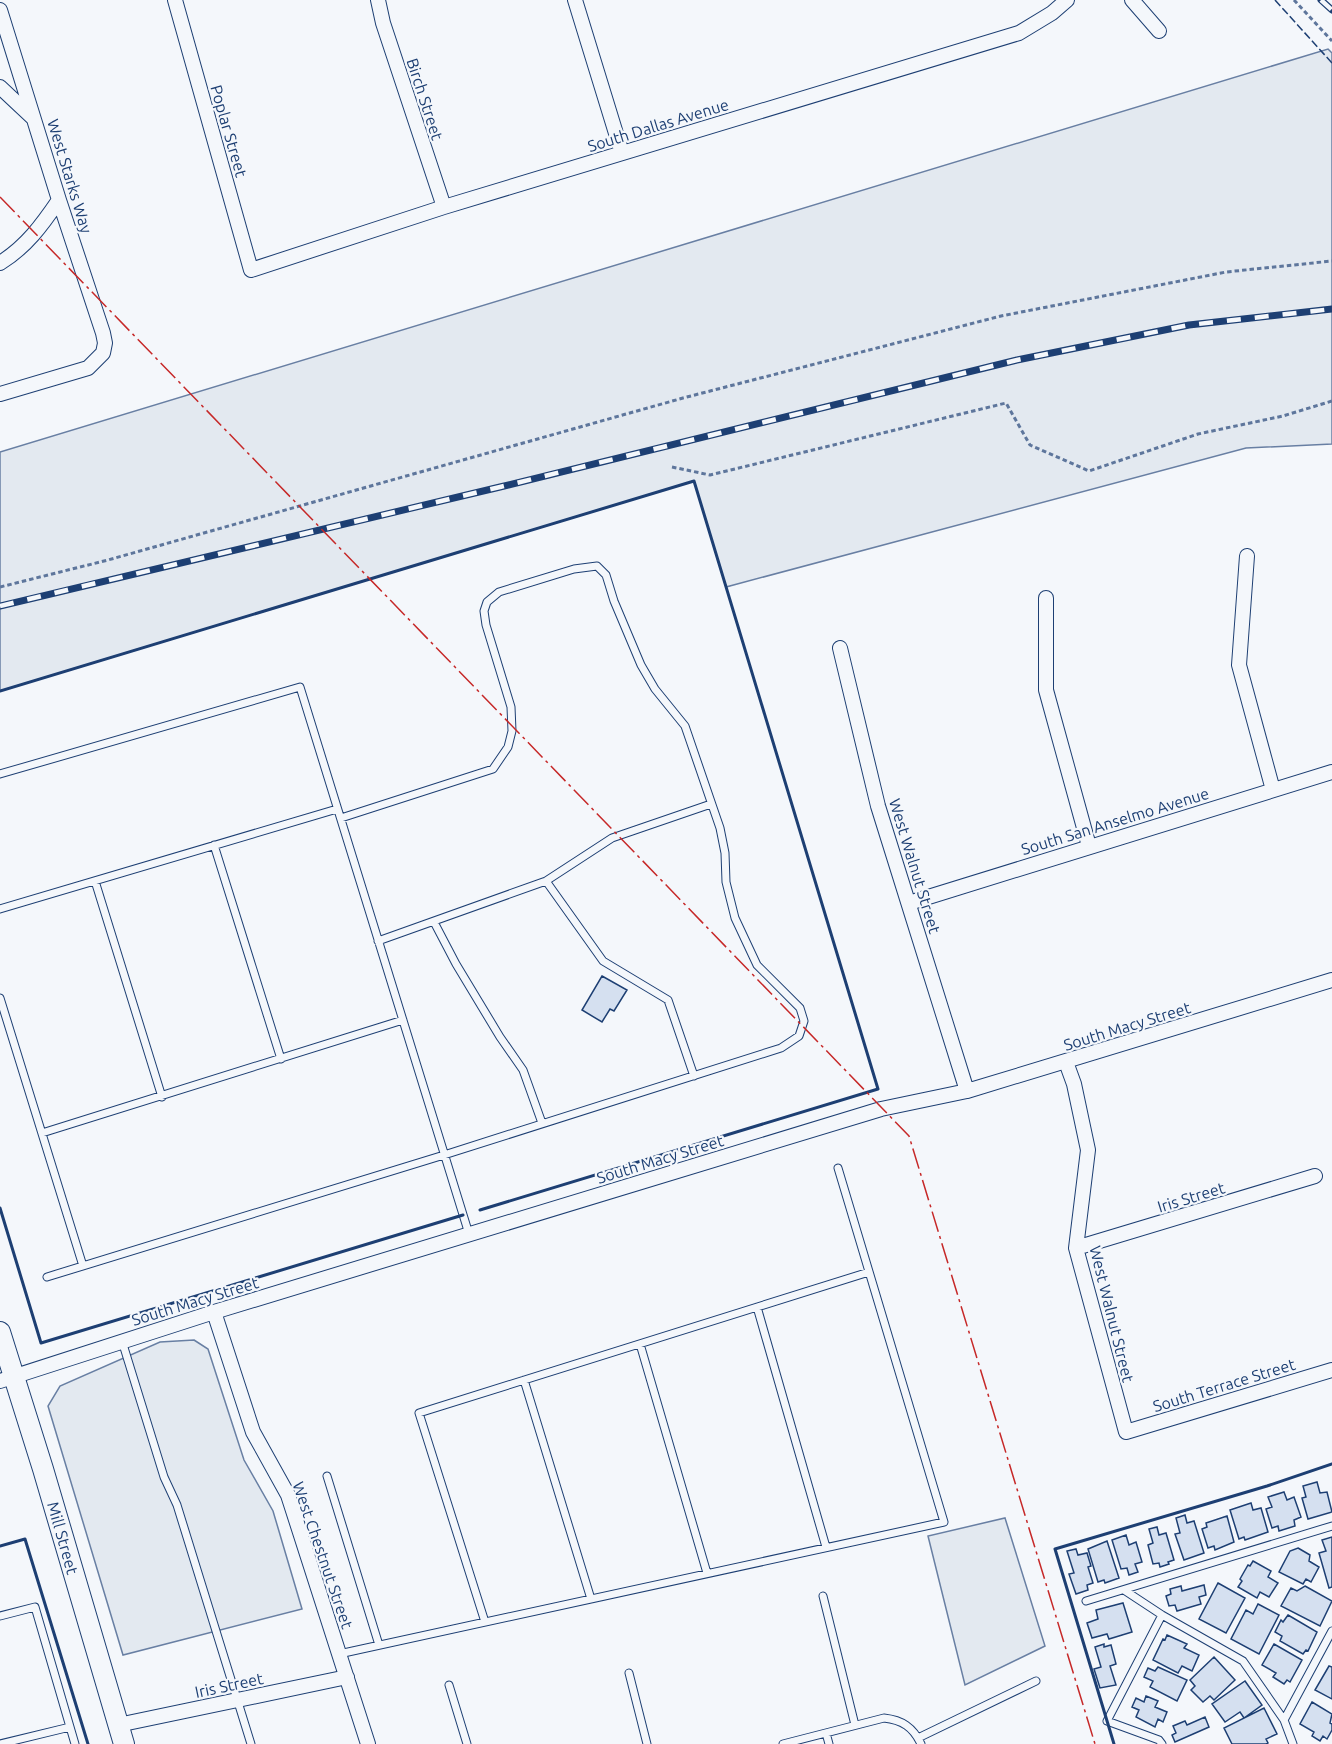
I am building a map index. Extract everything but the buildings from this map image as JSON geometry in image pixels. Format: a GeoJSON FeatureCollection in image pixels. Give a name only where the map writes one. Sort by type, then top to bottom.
{"type":"FeatureCollection","features":[{"type":"Feature","properties":{"kind":"main road","name":"Mill Street"},"geometry":{"type":"LineString","coordinates":[[0,1332],[7,1378],[121,1735]]}},
{"type":"Feature","properties":{"kind":"street","name":"Poplar Street"},"geometry":{"type":"LineString","coordinates":[[175,0],[251,270]]}},
{"type":"Feature","properties":{"kind":"street","name":"Birch Street"},"geometry":{"type":"LineString","coordinates":[[378,0],[383,23],[444,207]]}},
{"type":"Feature","properties":{"kind":"street"},"geometry":{"type":"LineString","coordinates":[[575,0],[622,153]]}},
{"type":"Feature","properties":{"kind":"street","name":"South Dallas Avenue"},"geometry":{"type":"LineString","coordinates":[[251,270],[444,207],[1019,33],[1052,14],[1067,0]]}},
{"type":"Feature","properties":{"kind":"street"},"geometry":{"type":"LineString","coordinates":[[1132,0],[1160,31]]}},
{"type":"Feature","properties":{"kind":"street","name":"West Starks Way"},"geometry":{"type":"LineString","coordinates":[[0,10],[105,344],[103,353],[88,368],[0,394]]}},
{"type":"Feature","properties":{"kind":"street"},"geometry":{"type":"LineString","coordinates":[[0,87],[34,119]]}},
{"type":"Feature","properties":{"kind":"street"},"geometry":{"type":"LineString","coordinates":[[0,263],[17,252],[40,227],[59,200]]}},
{"type":"Feature","properties":{"kind":"street"},"geometry":{"type":"LineString","coordinates":[[1246,556],[1239,665],[1273,790]]}},
{"type":"Feature","properties":{"kind":"street"},"geometry":{"type":"LineString","coordinates":[[1046,598],[1046,690],[1089,846]]}},
{"type":"Feature","properties":{"kind":"street","name":"West Walnut Street"},"geometry":{"type":"LineString","coordinates":[[840,648],[878,806],[967,1091]]}},
{"type":"Feature","properties":{"kind":"street","name":"South San Anselmo Avenue"},"geometry":{"type":"LineString","coordinates":[[909,903],[1332,772]]}},
{"type":"Feature","properties":{"kind":"street","name":"South Macy Street"},"geometry":{"type":"LineString","coordinates":[[7,1378],[214,1312],[881,1108],[967,1091],[1332,980]]}},
{"type":"Feature","properties":{"kind":"street","name":"West Walnut Street"},"geometry":{"type":"LineString","coordinates":[[1066,1062],[1074,1084],[1088,1150],[1076,1248],[1126,1432]]}},
{"type":"Feature","properties":{"kind":"street","name":"Iris Street"},"geometry":{"type":"LineString","coordinates":[[1076,1248],[1315,1176]]}},
{"type":"Feature","properties":{"kind":"street","name":"West Chestnut Street"},"geometry":{"type":"LineString","coordinates":[[214,1312],[253,1432],[288,1495],[368,1744]]}},
{"type":"Feature","properties":{"kind":"street","name":"South Terrace Street"},"geometry":{"type":"LineString","coordinates":[[1126,1432],[1332,1370]]}},
{"type":"Feature","properties":{"kind":"street","name":"Iris Street"},"geometry":{"type":"LineString","coordinates":[[121,1735],[237,1700],[346,1677]]}},
{"type":"Feature","properties":{"kind":"lane"},"geometry":{"type":"LineString","coordinates":[[47,1277],[694,1076],[781,1048],[799,1036],[804,1021],[800,1008],[757,964],[735,918],[726,882],[725,853],[720,828],[685,726],[655,689],[641,665],[614,601],[606,575],[597,566],[574,569],[499,592],[487,602],[484,611],[486,626],[511,707],[512,731],[508,747],[493,769],[341,818]]}},
{"type":"Feature","properties":{"kind":"lane"},"geometry":{"type":"LineString","coordinates":[[0,774],[300,687],[469,1234]]}},
{"type":"Feature","properties":{"kind":"lane"},"geometry":{"type":"LineString","coordinates":[[378,941],[546,881],[612,838],[711,804]]}},
{"type":"Feature","properties":{"kind":"lane"},"geometry":{"type":"LineString","coordinates":[[0,909],[337,808]]}},
{"type":"Feature","properties":{"kind":"lane"},"geometry":{"type":"LineString","coordinates":[[214,845],[281,1059]]}},
{"type":"Feature","properties":{"kind":"lane"},"geometry":{"type":"LineString","coordinates":[[95,881],[162,1097]]}},
{"type":"Feature","properties":{"kind":"lane"},"geometry":{"type":"LineString","coordinates":[[546,881],[603,961],[668,1000],[694,1076]]}},
{"type":"Feature","properties":{"kind":"lane"},"geometry":{"type":"LineString","coordinates":[[434,922],[489,1019],[523,1070],[542,1123]]}},
{"type":"Feature","properties":{"kind":"lane"},"geometry":{"type":"LineString","coordinates":[[0,998],[82,1266]]}},
{"type":"Feature","properties":{"kind":"lane"},"geometry":{"type":"LineString","coordinates":[[42,1134],[403,1020]]}},
{"type":"Feature","properties":{"kind":"lane"},"geometry":{"type":"LineString","coordinates":[[339,1654],[944,1522],[838,1168]]}},
{"type":"Feature","properties":{"kind":"lane"},"geometry":{"type":"LineString","coordinates":[[485,1622],[419,1413],[869,1272]]}},
{"type":"Feature","properties":{"kind":"lane"},"geometry":{"type":"LineString","coordinates":[[757,1307],[826,1548]]}},
{"type":"Feature","properties":{"kind":"lane"},"geometry":{"type":"LineString","coordinates":[[123,1341],[164,1477],[177,1505],[251,1744]]}},
{"type":"Feature","properties":{"kind":"lane"},"geometry":{"type":"LineString","coordinates":[[640,1344],[707,1574]]}},
{"type":"Feature","properties":{"kind":"lane"},"geometry":{"type":"LineString","coordinates":[[524,1380],[591,1599]]}},
{"type":"Feature","properties":{"kind":"lane"},"geometry":{"type":"LineString","coordinates":[[327,1476],[379,1645]]}},
{"type":"Feature","properties":{"kind":"lane"},"geometry":{"type":"LineString","coordinates":[[1086,1601],[1332,1526]]}},
{"type":"Feature","properties":{"kind":"lane"},"geometry":{"type":"LineString","coordinates":[[1124,1590],[1243,1661],[1284,1720],[1293,1744]]}},
{"type":"Feature","properties":{"kind":"lane"},"geometry":{"type":"LineString","coordinates":[[823,1596],[855,1725]]}},
{"type":"Feature","properties":{"kind":"lane"},"geometry":{"type":"LineString","coordinates":[[0,1616],[34,1607],[75,1744]]}},
{"type":"Feature","properties":{"kind":"lane"},"geometry":{"type":"LineString","coordinates":[[1162,1614],[1107,1721],[1159,1740],[1162,1744]]}},
{"type":"Feature","properties":{"kind":"lane"},"geometry":{"type":"LineString","coordinates":[[1284,1720],[1332,1631]]}},
{"type":"Feature","properties":{"kind":"lane"},"geometry":{"type":"LineString","coordinates":[[629,1673],[647,1744]]}},
{"type":"Feature","properties":{"kind":"lane"},"geometry":{"type":"LineString","coordinates":[[783,1744],[884,1718],[895,1719],[907,1724],[919,1741],[1036,1681]]}},
{"type":"Feature","properties":{"kind":"lane"},"geometry":{"type":"LineString","coordinates":[[449,1685],[467,1744]]}},
{"type":"Feature","properties":{"kind":"lane"},"geometry":{"type":"LineString","coordinates":[[0,1744],[70,1727]]}},
{"type":"Feature","properties":{"kind":"lane"},"geometry":{"type":"LineString","coordinates":[[826,1733],[830,1744]]}},
{"type":"Feature","properties":{"kind":"path"},"geometry":{"type":"LineString","coordinates":[[1294,0],[1332,41]]}},
{"type":"Feature","properties":{"kind":"path"},"geometry":{"type":"LineString","coordinates":[[0,587],[108,560],[682,398],[1001,316],[1226,272],[1332,261]]}},
{"type":"Feature","properties":{"kind":"path"},"geometry":{"type":"LineString","coordinates":[[672,467],[710,475],[1006,403],[1030,445],[1089,471],[1198,434],[1283,416],[1332,401]]}},
{"type":"Feature","properties":{"kind":"shaded area"},"geometry":{"type":"Polygon","coordinates":[[[1328,49],[1332,53],[1332,444],[1246,448],[726,587],[694,481],[0,691],[0,452],[1328,49]]]}},
{"type":"Feature","properties":{"kind":"shaded area"},"geometry":{"type":"Polygon","coordinates":[[[194,1340],[208,1349],[244,1460],[273,1511],[302,1609],[123,1655],[48,1406],[60,1386],[160,1342],[194,1340]]]}},
{"type":"Feature","properties":{"kind":"shaded area"},"geometry":{"type":"Polygon","coordinates":[[[1005,1518],[1045,1646],[965,1685],[928,1536],[1005,1518]]]}},
{"type":"Feature","properties":{"kind":"railway"},"geometry":{"type":"LineString","coordinates":[[1321,0],[1332,10]]}},
{"type":"Feature","properties":{"kind":"railway"},"geometry":{"type":"LineString","coordinates":[[0,606],[500,487],[1017,360],[1189,325],[1332,309]]}},
{"type":"Feature","properties":{"kind":"fence"},"geometry":{"type":"LineString","coordinates":[[1275,0],[1332,63]]}},
{"type":"Feature","properties":{"kind":"wall"},"geometry":{"type":"LineString","coordinates":[[0,691],[694,481],[878,1089],[480,1210]]}},
{"type":"Feature","properties":{"kind":"wall"},"geometry":{"type":"LineString","coordinates":[[0,1208],[41,1343],[463,1215]]}},
{"type":"Feature","properties":{"kind":"wall"},"geometry":{"type":"LineString","coordinates":[[1114,1744],[1055,1549],[1267,1486],[1332,1464]]}},
{"type":"Feature","properties":{"kind":"wall"},"geometry":{"type":"LineString","coordinates":[[0,1546],[25,1539],[88,1744]]}},
{"type":"Feature","properties":{"kind":"power"},"geometry":{"type":"LineString","coordinates":[[0,197],[909,1136],[1095,1744]]}}]}
